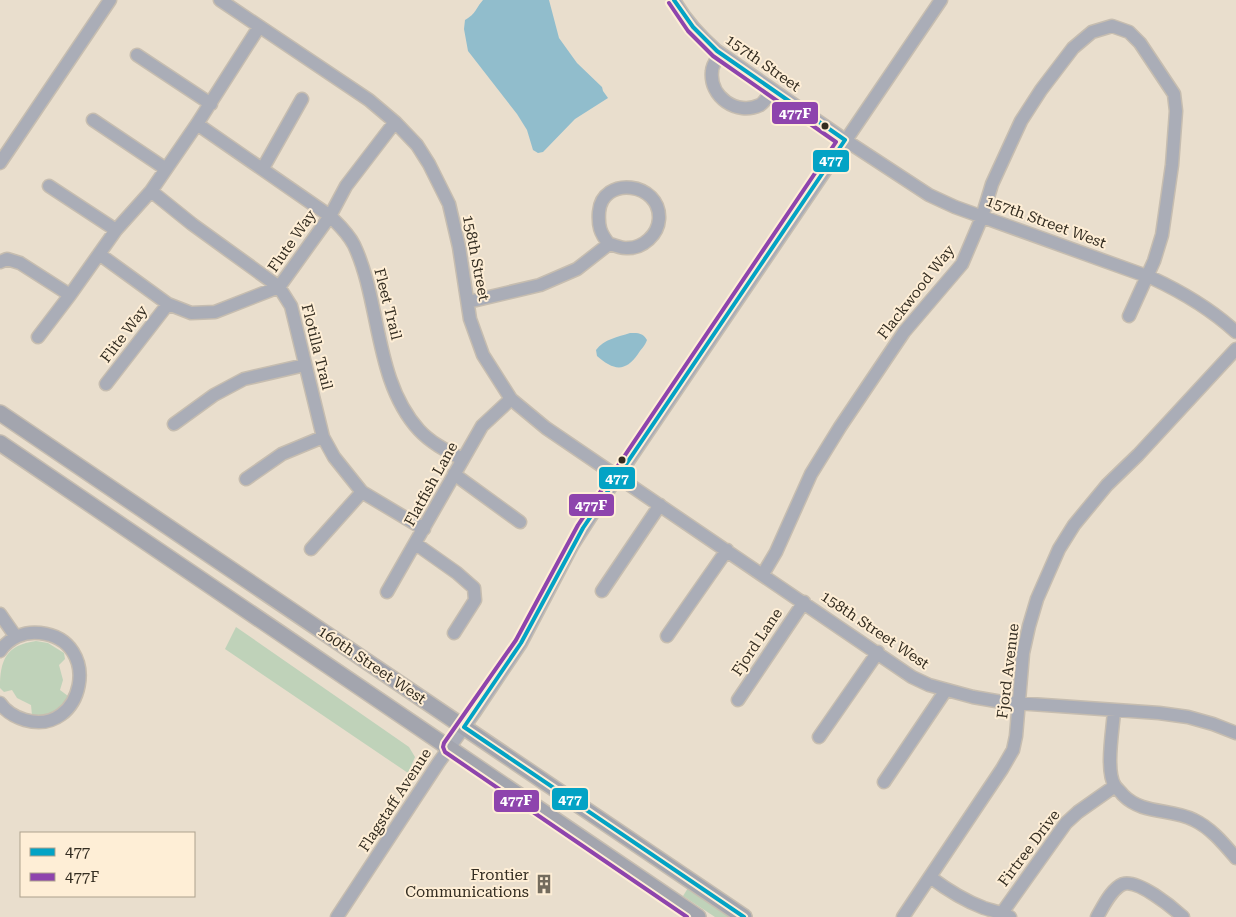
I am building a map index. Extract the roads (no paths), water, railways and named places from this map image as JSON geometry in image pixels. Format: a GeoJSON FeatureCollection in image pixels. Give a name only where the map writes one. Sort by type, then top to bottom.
{"type":"FeatureCollection","features":[{"type":"Feature","properties":{"kind":"main road","name":"160th Street West"},"geometry":{"type":"LineString","coordinates":[[0,413],[744,917]]}},
{"type":"Feature","properties":{"kind":"main road","name":"160th Street West"},"geometry":{"type":"LineString","coordinates":[[0,443],[698,917]]}},
{"type":"Feature","properties":{"kind":"street"},"geometry":{"type":"LineString","coordinates":[[0,163],[110,0]]}},
{"type":"Feature","properties":{"kind":"street","name":"158th Street"},"geometry":{"type":"LineString","coordinates":[[220,0],[368,100],[395,122],[417,145],[430,164],[449,204],[456,232],[470,319],[483,356],[510,399],[546,428],[618,476]]}},
{"type":"Feature","properties":{"kind":"street","name":"157th Street"},"geometry":{"type":"LineString","coordinates":[[674,0],[686,19],[720,54],[846,140]]}},
{"type":"Feature","properties":{"kind":"street","name":"Flagstaff Avenue"},"geometry":{"type":"LineString","coordinates":[[337,917],[449,747],[521,643],[572,546],[618,476],[941,0]]}},
{"type":"Feature","properties":{"kind":"street"},"geometry":{"type":"LineString","coordinates":[[38,337],[116,230],[151,191],[197,124],[259,26]]}},
{"type":"Feature","properties":{"kind":"street","name":"Flackwood Way"},"geometry":{"type":"LineString","coordinates":[[763,574],[776,552],[811,474],[840,426],[904,332],[962,264],[982,217],[992,184],[1022,121],[1041,90],[1073,48],[1092,32],[1112,26],[1128,32],[1140,43],[1174,94],[1176,111],[1172,165],[1162,235],[1147,276],[1129,316]]}},
{"type":"Feature","properties":{"kind":"street"},"geometry":{"type":"LineString","coordinates":[[720,54],[712,69],[712,81],[720,97],[731,106],[743,109],[762,104],[772,90]]}},
{"type":"Feature","properties":{"kind":"street"},"geometry":{"type":"LineString","coordinates":[[137,55],[210,104]]}},
{"type":"Feature","properties":{"kind":"street"},"geometry":{"type":"LineString","coordinates":[[263,168],[302,99]]}},
{"type":"Feature","properties":{"kind":"street"},"geometry":{"type":"LineString","coordinates":[[93,120],[166,169]]}},
{"type":"Feature","properties":{"kind":"street","name":"Flute Way"},"geometry":{"type":"LineString","coordinates":[[98,254],[168,304],[191,313],[215,312],[280,287],[330,216],[346,186],[395,122]]}},
{"type":"Feature","properties":{"kind":"street","name":"Fleet Trail"},"geometry":{"type":"LineString","coordinates":[[197,124],[330,216],[346,232],[354,244],[363,269],[388,368],[395,391],[404,410],[419,430],[430,440],[462,460]]}},
{"type":"Feature","properties":{"kind":"street","name":"157th Street West"},"geometry":{"type":"LineString","coordinates":[[846,140],[929,195],[955,208],[1147,276],[1183,294],[1236,332]]}},
{"type":"Feature","properties":{"kind":"street"},"geometry":{"type":"LineString","coordinates":[[49,186],[116,230]]}},
{"type":"Feature","properties":{"kind":"street"},"geometry":{"type":"LineString","coordinates":[[617,188],[634,188],[644,191],[654,200],[658,209],[659,221],[655,231],[642,245],[626,249],[609,244],[600,233],[598,222],[599,204],[606,193],[617,188]]}},
{"type":"Feature","properties":{"kind":"street","name":"Flotilla Trail"},"geometry":{"type":"LineString","coordinates":[[151,191],[192,224],[280,287],[291,306],[322,437],[362,492],[424,529]]}},
{"type":"Feature","properties":{"kind":"street"},"geometry":{"type":"LineString","coordinates":[[468,302],[540,285],[576,269],[609,244]]}},
{"type":"Feature","properties":{"kind":"street"},"geometry":{"type":"LineString","coordinates":[[0,262],[7,259],[20,263],[70,295]]}},
{"type":"Feature","properties":{"kind":"street","name":"Flite Way"},"geometry":{"type":"LineString","coordinates":[[106,384],[168,304]]}},
{"type":"Feature","properties":{"kind":"street","name":"Fjord Avenue"},"geometry":{"type":"LineString","coordinates":[[903,917],[1013,750],[1016,736],[1023,653],[1029,626],[1036,599],[1059,549],[1074,525],[1106,484],[1138,455],[1236,349]]}},
{"type":"Feature","properties":{"kind":"street"},"geometry":{"type":"LineString","coordinates":[[174,424],[214,395],[244,379],[305,365]]}},
{"type":"Feature","properties":{"kind":"street","name":"Flatfish Lane"},"geometry":{"type":"LineString","coordinates":[[387,592],[482,426],[510,399]]}},
{"type":"Feature","properties":{"kind":"street"},"geometry":{"type":"LineString","coordinates":[[246,479],[282,454],[322,437]]}},
{"type":"Feature","properties":{"kind":"street"},"geometry":{"type":"LineString","coordinates":[[454,474],[520,522]]}},
{"type":"Feature","properties":{"kind":"street","name":"158th Street West"},"geometry":{"type":"LineString","coordinates":[[618,476],[912,677],[973,698],[1114,711],[1159,713],[1188,717],[1236,733]]}},
{"type":"Feature","properties":{"kind":"street"},"geometry":{"type":"LineString","coordinates":[[312,549],[362,492]]}},
{"type":"Feature","properties":{"kind":"street"},"geometry":{"type":"LineString","coordinates":[[602,591],[660,505]]}},
{"type":"Feature","properties":{"kind":"street"},"geometry":{"type":"LineString","coordinates":[[416,544],[457,573],[474,588],[475,600],[454,633]]}},
{"type":"Feature","properties":{"kind":"street"},"geometry":{"type":"LineString","coordinates":[[667,636],[727,550]]}},
{"type":"Feature","properties":{"kind":"street","name":"Fjord Lane"},"geometry":{"type":"LineString","coordinates":[[738,700],[804,602]]}},
{"type":"Feature","properties":{"kind":"street"},"geometry":{"type":"LineString","coordinates":[[0,614],[16,637]]}},
{"type":"Feature","properties":{"kind":"street"},"geometry":{"type":"LineString","coordinates":[[0,651],[16,637],[34,632],[48,634],[60,640],[70,649],[78,663],[80,672],[79,690],[75,700],[60,715],[42,722],[31,722],[17,718],[4,709],[0,703]]}},
{"type":"Feature","properties":{"kind":"street"},"geometry":{"type":"LineString","coordinates":[[819,737],[878,652]]}},
{"type":"Feature","properties":{"kind":"street"},"geometry":{"type":"LineString","coordinates":[[884,782],[946,690]]}},
{"type":"Feature","properties":{"kind":"street"},"geometry":{"type":"LineString","coordinates":[[1114,711],[1110,756],[1115,786],[1126,798],[1139,806],[1193,819],[1205,826],[1236,858]]}},
{"type":"Feature","properties":{"kind":"street","name":"Firtree Drive"},"geometry":{"type":"LineString","coordinates":[[1004,915],[1066,823],[1078,812],[1115,786]]}},
{"type":"Feature","properties":{"kind":"street"},"geometry":{"type":"LineString","coordinates":[[930,877],[948,890],[1004,915]]}},
{"type":"Feature","properties":{"kind":"street"},"geometry":{"type":"LineString","coordinates":[[1097,917],[1113,893],[1122,884],[1130,883],[1146,890],[1175,909],[1183,917]]}},
{"type":"Feature","properties":{"kind":"water"},"geometry":{"type":"Polygon","coordinates":[[[483,0],[549,0],[559,38],[577,63],[602,87],[608,98],[575,119],[543,152],[538,153],[533,150],[527,130],[517,114],[468,51],[464,29],[465,20],[474,13],[483,0]]]}},
{"type":"Feature","properties":{"kind":"water"},"geometry":{"type":"Polygon","coordinates":[[[630,333],[640,334],[647,340],[633,360],[624,367],[614,367],[597,356],[596,350],[603,343],[630,333]]]}},
{"type":"Feature","properties":{"kind":"place","name":"Frontier Communications"},"geometry":{"type":"Point","coordinates":[544,884]}}]}
